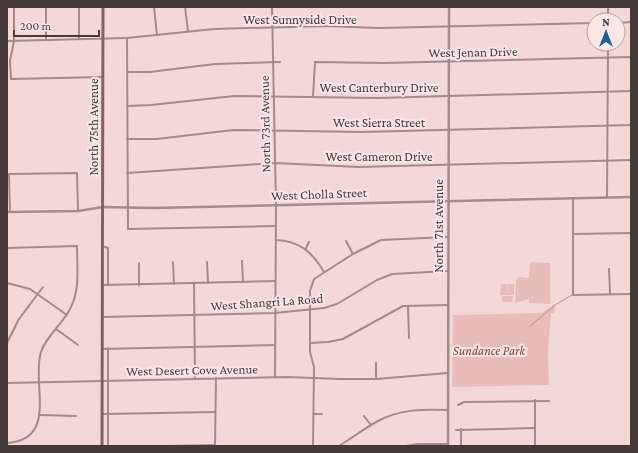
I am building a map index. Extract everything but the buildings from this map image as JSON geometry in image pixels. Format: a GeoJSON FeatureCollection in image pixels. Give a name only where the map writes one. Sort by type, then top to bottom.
{"type":"FeatureCollection","features":[{"type":"Feature","properties":{"kind":"main road","name":"North 75th Avenue"},"geometry":{"type":"LineString","coordinates":[[102,446],[103,7]]}},
{"type":"Feature","properties":{"kind":"street"},"geometry":{"type":"LineString","coordinates":[[14,7],[14,41],[11,56],[11,80],[102,77]]}},
{"type":"Feature","properties":{"kind":"street"},"geometry":{"type":"LineString","coordinates":[[46,7],[46,40]]}},
{"type":"Feature","properties":{"kind":"street"},"geometry":{"type":"LineString","coordinates":[[79,7],[79,39]]}},
{"type":"Feature","properties":{"kind":"street"},"geometry":{"type":"LineString","coordinates":[[154,7],[157,35]]}},
{"type":"Feature","properties":{"kind":"street"},"geometry":{"type":"LineString","coordinates":[[185,7],[188,31]]}},
{"type":"Feature","properties":{"kind":"street","name":"North 73rd Avenue"},"geometry":{"type":"LineString","coordinates":[[272,7],[276,205],[275,377]]}},
{"type":"Feature","properties":{"kind":"street","name":"North 71st Avenue"},"geometry":{"type":"LineString","coordinates":[[448,445],[449,7]]}},
{"type":"Feature","properties":{"kind":"street","name":"West Sunnyside Drive"},"geometry":{"type":"LineString","coordinates":[[7,41],[127,38],[188,31],[273,27],[449,27],[586,23]]}},
{"type":"Feature","properties":{"kind":"street"},"geometry":{"type":"LineString","coordinates":[[127,38],[128,229],[276,226]]}},
{"type":"Feature","properties":{"kind":"street"},"geometry":{"type":"LineString","coordinates":[[607,197],[608,52]]}},
{"type":"Feature","properties":{"kind":"street","name":"West Jenan Drive"},"geometry":{"type":"LineString","coordinates":[[313,96],[315,62],[449,62],[631,57]]}},
{"type":"Feature","properties":{"kind":"street"},"geometry":{"type":"LineString","coordinates":[[128,72],[150,72],[215,64],[273,62]]}},
{"type":"Feature","properties":{"kind":"street","name":"North 73rd Avenue"},"geometry":{"type":"LineString","coordinates":[[273,62],[280,62]]}},
{"type":"Feature","properties":{"kind":"street","name":"West Canterbury Drive"},"geometry":{"type":"LineString","coordinates":[[127,106],[151,105],[234,96],[313,96],[364,98],[631,91]]}},
{"type":"Feature","properties":{"kind":"street","name":"West Sierra Street"},"geometry":{"type":"LineString","coordinates":[[127,139],[157,139],[233,130],[362,132],[631,125]]}},
{"type":"Feature","properties":{"kind":"street","name":"West Cameron Drive"},"geometry":{"type":"LineString","coordinates":[[127,173],[275,163],[360,166],[631,160]]}},
{"type":"Feature","properties":{"kind":"street"},"geometry":{"type":"LineString","coordinates":[[8,212],[9,174],[77,172],[78,210]]}},
{"type":"Feature","properties":{"kind":"street","name":"West Cholla Street"},"geometry":{"type":"LineString","coordinates":[[8,212],[78,210],[103,207],[276,205],[631,197]]}},
{"type":"Feature","properties":{"kind":"street"},"geometry":{"type":"LineString","coordinates":[[573,198],[573,296],[631,294]]}},
{"type":"Feature","properties":{"kind":"street"},"geometry":{"type":"LineString","coordinates":[[573,234],[631,233]]}},
{"type":"Feature","properties":{"kind":"street"},"geometry":{"type":"LineString","coordinates":[[314,446],[314,367],[310,343],[310,310],[312,284],[314,279],[354,254],[381,240],[448,237]]}},
{"type":"Feature","properties":{"kind":"street"},"geometry":{"type":"LineString","coordinates":[[276,240],[291,242],[305,248],[316,259],[324,272]]}},
{"type":"Feature","properties":{"kind":"street"},"geometry":{"type":"LineString","coordinates":[[346,241],[354,254]]}},
{"type":"Feature","properties":{"kind":"street"},"geometry":{"type":"LineString","coordinates":[[305,248],[309,242]]}},
{"type":"Feature","properties":{"kind":"street"},"geometry":{"type":"LineString","coordinates":[[7,248],[77,246],[77,289],[72,305],[67,315],[47,340],[40,355],[40,415],[36,427],[30,434],[16,442],[7,443]]}},
{"type":"Feature","properties":{"kind":"street","name":"North 75th Avenue"},"geometry":{"type":"LineString","coordinates":[[102,246],[108,248],[108,285]]}},
{"type":"Feature","properties":{"kind":"street"},"geometry":{"type":"LineString","coordinates":[[242,261],[243,282]]}},
{"type":"Feature","properties":{"kind":"street"},"geometry":{"type":"LineString","coordinates":[[173,262],[174,284]]}},
{"type":"Feature","properties":{"kind":"street"},"geometry":{"type":"LineString","coordinates":[[207,262],[208,283]]}},
{"type":"Feature","properties":{"kind":"street"},"geometry":{"type":"LineString","coordinates":[[138,263],[139,285]]}},
{"type":"Feature","properties":{"kind":"street"},"geometry":{"type":"LineString","coordinates":[[610,269],[610,294]]}},
{"type":"Feature","properties":{"kind":"street","name":"West Shangri La Road"},"geometry":{"type":"LineString","coordinates":[[102,317],[275,313],[310,310],[333,306],[377,280],[392,274],[448,271]]}},
{"type":"Feature","properties":{"kind":"street"},"geometry":{"type":"LineString","coordinates":[[102,285],[275,282]]}},
{"type":"Feature","properties":{"kind":"street"},"geometry":{"type":"LineString","coordinates":[[194,283],[195,379]]}},
{"type":"Feature","properties":{"kind":"street"},"geometry":{"type":"LineString","coordinates":[[7,284],[23,286],[39,294],[67,315]]}},
{"type":"Feature","properties":{"kind":"street"},"geometry":{"type":"LineString","coordinates":[[7,343],[15,325],[43,287]]}},
{"type":"Feature","properties":{"kind":"street"},"geometry":{"type":"LineString","coordinates":[[310,343],[343,339],[396,309],[408,306],[448,305]]}},
{"type":"Feature","properties":{"kind":"street"},"geometry":{"type":"LineString","coordinates":[[408,306],[408,338]]}},
{"type":"Feature","properties":{"kind":"street"},"geometry":{"type":"LineString","coordinates":[[56,329],[78,345]]}},
{"type":"Feature","properties":{"kind":"street"},"geometry":{"type":"LineString","coordinates":[[102,349],[275,344]]}},
{"type":"Feature","properties":{"kind":"street"},"geometry":{"type":"LineString","coordinates":[[108,348],[108,446]]}},
{"type":"Feature","properties":{"kind":"street"},"geometry":{"type":"LineString","coordinates":[[376,363],[376,379]]}},
{"type":"Feature","properties":{"kind":"street","name":"West Desert Cove Avenue"},"geometry":{"type":"LineString","coordinates":[[7,383],[275,377],[314,377],[340,380],[376,379],[448,373]]}},
{"type":"Feature","properties":{"kind":"street"},"geometry":{"type":"LineString","coordinates":[[164,446],[215,445],[216,378]]}},
{"type":"Feature","properties":{"kind":"street"},"geometry":{"type":"LineString","coordinates":[[535,400],[535,446]]}},
{"type":"Feature","properties":{"kind":"street"},"geometry":{"type":"LineString","coordinates":[[458,405],[464,402],[549,401]]}},
{"type":"Feature","properties":{"kind":"street"},"geometry":{"type":"LineString","coordinates":[[339,446],[371,425],[405,411],[448,410]]}},
{"type":"Feature","properties":{"kind":"street"},"geometry":{"type":"LineString","coordinates":[[102,414],[215,412]]}},
{"type":"Feature","properties":{"kind":"street"},"geometry":{"type":"LineString","coordinates":[[314,414],[322,414]]}},
{"type":"Feature","properties":{"kind":"street"},"geometry":{"type":"LineString","coordinates":[[40,415],[76,416]]}},
{"type":"Feature","properties":{"kind":"street"},"geometry":{"type":"LineString","coordinates":[[364,416],[371,425]]}},
{"type":"Feature","properties":{"kind":"street"},"geometry":{"type":"LineString","coordinates":[[456,430],[535,428]]}},
{"type":"Feature","properties":{"kind":"street"},"geometry":{"type":"LineString","coordinates":[[461,430],[461,446]]}},
{"type":"Feature","properties":{"kind":"street"},"geometry":{"type":"LineString","coordinates":[[406,446],[418,444],[448,445]]}},
{"type":"Feature","properties":{"kind":"green space"},"geometry":{"type":"Polygon","coordinates":[[[530,262],[550,263],[550,304],[529,303],[529,299],[515,303],[516,280],[519,277],[529,278],[530,262]]]}},
{"type":"Feature","properties":{"kind":"green space"},"geometry":{"type":"Polygon","coordinates":[[[501,284],[507,284],[507,295],[500,295],[501,284]]]}},
{"type":"Feature","properties":{"kind":"green space"},"geometry":{"type":"Polygon","coordinates":[[[508,284],[514,284],[514,295],[507,295],[508,284]]]}},
{"type":"Feature","properties":{"kind":"green space"},"geometry":{"type":"Polygon","coordinates":[[[502,296],[513,296],[512,302],[502,302],[502,296]]]}},
{"type":"Feature","properties":{"kind":"green space","name":"Sundance Park"},"geometry":{"type":"Polygon","coordinates":[[[555,304],[554,313],[551,313],[548,352],[549,385],[452,387],[453,315],[542,313],[555,304]]]}},
{"type":"Feature","properties":{"kind":"waterway"},"geometry":{"type":"LineString","coordinates":[[529,327],[555,305],[572,295]]}}]}
